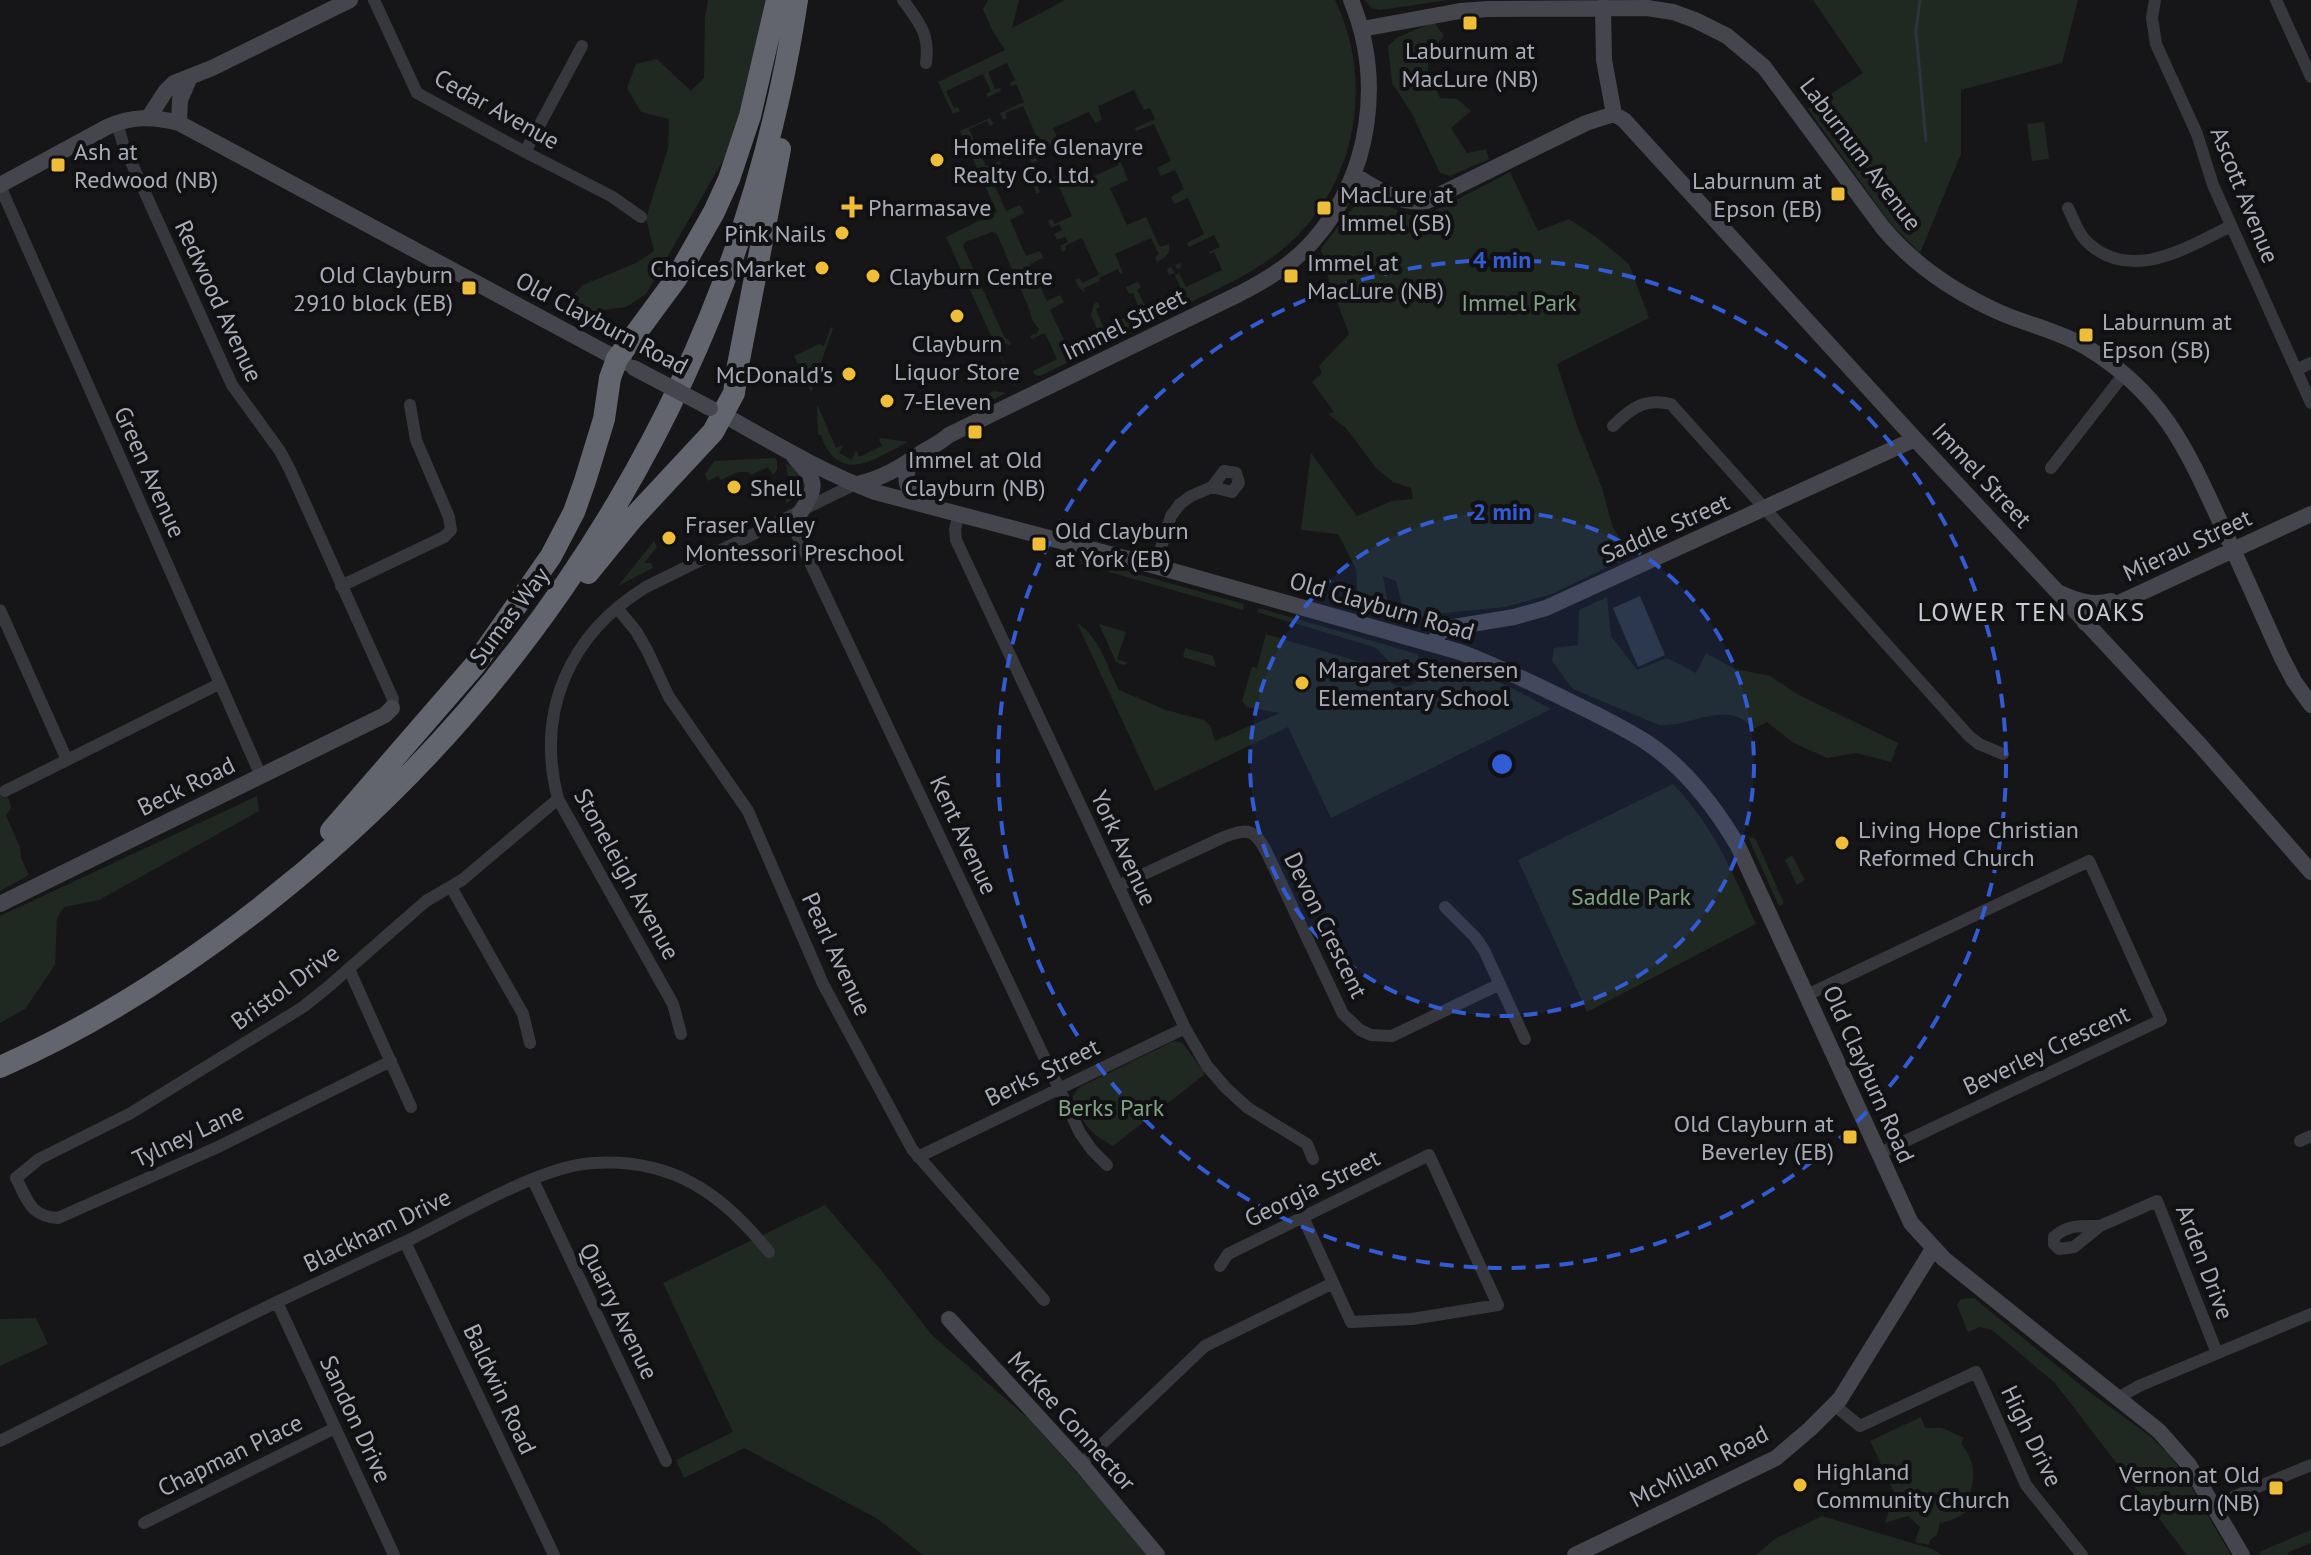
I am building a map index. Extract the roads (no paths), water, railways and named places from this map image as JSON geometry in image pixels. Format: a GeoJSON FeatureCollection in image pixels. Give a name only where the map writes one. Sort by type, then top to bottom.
{"type":"FeatureCollection","features":[{"type":"Feature","properties":{"kind":"highway"},"geometry":{"type":"LineString","coordinates":[[331,831],[475,665],[551,556],[574,512],[585,481],[604,419],[610,378],[626,363],[714,212],[729,179],[750,116],[780,0]]}},
{"type":"Feature","properties":{"kind":"highway","name":"Sumas Way"},"geometry":{"type":"LineString","coordinates":[[0,1050],[95,1001],[181,948],[250,898],[365,799],[424,739],[496,657],[600,505],[664,386],[687,333],[741,183],[770,70],[780,0]]}},
{"type":"Feature","properties":{"kind":"highway","name":"Sumas Way"},"geometry":{"type":"LineString","coordinates":[[0,1067],[100,1015],[203,950],[325,855],[402,782],[466,715],[551,605],[627,488],[675,397],[719,293],[756,185],[781,88],[797,0]]}},
{"type":"Feature","properties":{"kind":"highway"},"geometry":{"type":"LineString","coordinates":[[402,782],[427,764],[495,693],[613,543],[713,432],[716,411],[734,393],[763,231],[797,70],[807,0]]}},
{"type":"Feature","properties":{"kind":"street"},"geometry":{"type":"LineString","coordinates":[[164,120],[165,92],[174,83],[189,79],[350,0]]}},
{"type":"Feature","properties":{"kind":"street","name":"Cedar Avenue"},"geometry":{"type":"LineString","coordinates":[[374,0],[417,93],[611,196],[641,217]]}},
{"type":"Feature","properties":{"kind":"street"},"geometry":{"type":"LineString","coordinates":[[903,0],[923,28],[928,47],[926,63]]}},
{"type":"Feature","properties":{"kind":"street","name":"Immel Street"},"geometry":{"type":"LineString","coordinates":[[855,484],[877,479],[949,435],[1239,294],[1283,268],[1312,242],[1337,207],[1354,175],[1370,105],[1362,29],[1351,0]]}},
{"type":"Feature","properties":{"kind":"street","name":"Ascott Avenue"},"geometry":{"type":"LineString","coordinates":[[2155,0],[2152,18],[2156,44],[2197,134],[2213,185],[2311,403]]}},
{"type":"Feature","properties":{"kind":"street"},"geometry":{"type":"LineString","coordinates":[[2276,0],[2311,77]]}},
{"type":"Feature","properties":{"kind":"street"},"geometry":{"type":"LineString","coordinates":[[1354,175],[1403,201],[1427,201],[1586,123],[1614,114],[1604,60],[1603,7]]}},
{"type":"Feature","properties":{"kind":"street","name":"Laburnum Avenue"},"geometry":{"type":"LineString","coordinates":[[1362,29],[1460,11],[1647,8],[1673,12],[1706,24],[1737,42],[1773,78],[1883,228],[1918,264],[1967,296],[2003,314],[2064,336],[2095,353],[2124,374],[2158,409],[2180,439],[2281,656],[2311,705]]}},
{"type":"Feature","properties":{"kind":"street"},"geometry":{"type":"LineString","coordinates":[[525,152],[582,46]]}},
{"type":"Feature","properties":{"kind":"street"},"geometry":{"type":"LineString","coordinates":[[0,186],[117,123],[164,120],[180,100],[189,79]]}},
{"type":"Feature","properties":{"kind":"street","name":"Immel Street"},"geometry":{"type":"LineString","coordinates":[[1614,114],[1642,138],[1915,439],[2200,745],[2311,872]]}},
{"type":"Feature","properties":{"kind":"street","name":"Old Clayburn Road"},"geometry":{"type":"LineString","coordinates":[[164,120],[855,484],[1433,643],[1494,665],[1649,744],[1681,771],[1709,802],[1738,846],[1911,1223],[1933,1249],[2175,1447],[2215,1506],[2242,1555]]}},
{"type":"Feature","properties":{"kind":"street","name":"Redwood Avenue"},"geometry":{"type":"LineString","coordinates":[[117,123],[123,144],[232,385],[280,451],[393,699],[392,708]]}},
{"type":"Feature","properties":{"kind":"street","name":"Green Avenue"},"geometry":{"type":"LineString","coordinates":[[0,186],[261,776]]}},
{"type":"Feature","properties":{"kind":"street"},"geometry":{"type":"LineString","coordinates":[[2068,208],[2085,240],[2109,256],[2135,263],[2161,259],[2231,226]]}},
{"type":"Feature","properties":{"kind":"street"},"geometry":{"type":"LineString","coordinates":[[2296,370],[2311,363]]}},
{"type":"Feature","properties":{"kind":"street"},"geometry":{"type":"LineString","coordinates":[[2051,468],[2124,374]]}},
{"type":"Feature","properties":{"kind":"street"},"geometry":{"type":"LineString","coordinates":[[1613,426],[1627,412],[1642,405],[1656,401],[1671,404],[1969,736],[2003,754]]}},
{"type":"Feature","properties":{"kind":"street"},"geometry":{"type":"LineString","coordinates":[[341,586],[444,537],[451,530],[449,517],[416,440],[410,405]]}},
{"type":"Feature","properties":{"kind":"street","name":"Immel Street"},"geometry":{"type":"LineString","coordinates":[[617,608],[646,587],[855,484],[872,470],[915,445],[939,434],[949,435]]}},
{"type":"Feature","properties":{"kind":"street","name":"Saddle Street"},"geometry":{"type":"LineString","coordinates":[[1433,643],[1442,630],[1448,628],[1514,617],[1546,608],[1915,439]]}},
{"type":"Feature","properties":{"kind":"street"},"geometry":{"type":"LineString","coordinates":[[788,451],[814,482],[812,494],[795,515]]}},
{"type":"Feature","properties":{"kind":"street"},"geometry":{"type":"LineString","coordinates":[[911,461],[905,478],[907,486],[912,493],[938,509]]}},
{"type":"Feature","properties":{"kind":"street"},"geometry":{"type":"LineString","coordinates":[[1155,566],[1171,516],[1191,496],[1212,487]]}},
{"type":"Feature","properties":{"kind":"street","name":"York Avenue"},"geometry":{"type":"LineString","coordinates":[[959,514],[956,540],[1185,1028],[1207,1066],[1226,1088],[1248,1108],[1307,1144],[1313,1159]]}},
{"type":"Feature","properties":{"kind":"street","name":"Mierau Street"},"geometry":{"type":"LineString","coordinates":[[2085,623],[2095,614],[2311,514]]}},
{"type":"Feature","properties":{"kind":"street","name":"Kent Avenue"},"geometry":{"type":"LineString","coordinates":[[795,515],[1080,1133],[1107,1165]]}},
{"type":"Feature","properties":{"kind":"street"},"geometry":{"type":"LineString","coordinates":[[2057,591],[2088,603],[2136,595]]}},
{"type":"Feature","properties":{"kind":"street","name":"Stoneleigh Avenue"},"geometry":{"type":"LineString","coordinates":[[617,608],[585,640],[564,676],[551,737],[553,779],[558,799],[673,1004],[681,1034]]}},
{"type":"Feature","properties":{"kind":"street","name":"Pearl Avenue"},"geometry":{"type":"LineString","coordinates":[[617,608],[636,631],[669,697],[748,811],[823,984],[902,1132],[918,1157],[1044,1300]]}},
{"type":"Feature","properties":{"kind":"street"},"geometry":{"type":"LineString","coordinates":[[0,610],[67,760]]}},
{"type":"Feature","properties":{"kind":"street"},"geometry":{"type":"LineString","coordinates":[[5,791],[219,684]]}},
{"type":"Feature","properties":{"kind":"street","name":"Beck Road"},"geometry":{"type":"LineString","coordinates":[[0,904],[385,715],[392,708]]}},
{"type":"Feature","properties":{"kind":"street","name":"Bristol Drive"},"geometry":{"type":"LineString","coordinates":[[16,1178],[39,1159],[131,1113],[303,1007],[426,901],[462,880],[558,799]]}},
{"type":"Feature","properties":{"kind":"street","name":"Devon Crescent"},"geometry":{"type":"LineString","coordinates":[[1118,886],[1224,837],[1249,831],[1259,838],[1267,853],[1343,1014],[1360,1030],[1371,1035],[1392,1036],[1500,984]]}},
{"type":"Feature","properties":{"kind":"street","name":"Beverley Crescent"},"geometry":{"type":"LineString","coordinates":[[1807,995],[2089,861],[2161,1020],[1878,1154]]}},
{"type":"Feature","properties":{"kind":"street"},"geometry":{"type":"LineString","coordinates":[[451,887],[523,1014],[530,1043]]}},
{"type":"Feature","properties":{"kind":"street"},"geometry":{"type":"LineString","coordinates":[[1445,907],[1475,937],[1525,1039]]}},
{"type":"Feature","properties":{"kind":"street"},"geometry":{"type":"LineString","coordinates":[[349,969],[411,1107]]}},
{"type":"Feature","properties":{"kind":"street","name":"Berks Street"},"geometry":{"type":"LineString","coordinates":[[918,1157],[1185,1028]]}},
{"type":"Feature","properties":{"kind":"street","name":"Tylney Lane"},"geometry":{"type":"LineString","coordinates":[[16,1178],[33,1209],[44,1217],[58,1218],[218,1147],[391,1061]]}},
{"type":"Feature","properties":{"kind":"street","name":"Georgia Street"},"geometry":{"type":"LineString","coordinates":[[1220,1266],[1228,1254],[1429,1155],[1498,1305],[1412,1319],[1351,1322],[1333,1283]]}},
{"type":"Feature","properties":{"kind":"street","name":"Blackham Drive"},"geometry":{"type":"LineString","coordinates":[[0,1441],[277,1302],[533,1180],[573,1166],[593,1163],[638,1165],[663,1171],[710,1193],[743,1221],[769,1252]]}},
{"type":"Feature","properties":{"kind":"street","name":"Quarry Avenue"},"geometry":{"type":"LineString","coordinates":[[533,1180],[666,1461]]}},
{"type":"Feature","properties":{"kind":"street","name":"Arden Drive"},"geometry":{"type":"LineString","coordinates":[[2100,1226],[2157,1201],[2217,1353]]}},
{"type":"Feature","properties":{"kind":"street"},"geometry":{"type":"LineString","coordinates":[[1081,1464],[1205,1346],[1333,1283],[1303,1217]]}},
{"type":"Feature","properties":{"kind":"street","name":"Baldwin Road"},"geometry":{"type":"LineString","coordinates":[[405,1242],[554,1555]]}},
{"type":"Feature","properties":{"kind":"street","name":"McMillan Road"},"geometry":{"type":"LineString","coordinates":[[1575,1555],[1776,1458],[1810,1429],[1840,1399],[1933,1249]]}},
{"type":"Feature","properties":{"kind":"street","name":"Sandon Drive"},"geometry":{"type":"LineString","coordinates":[[277,1302],[394,1555]]}},
{"type":"Feature","properties":{"kind":"street"},"geometry":{"type":"LineString","coordinates":[[2118,1398],[2139,1386],[2311,1314]]}},
{"type":"Feature","properties":{"kind":"street","name":"McKee Connector"},"geometry":{"type":"LineString","coordinates":[[949,1319],[1081,1464],[1157,1555]]}},
{"type":"Feature","properties":{"kind":"street","name":"High Drive"},"geometry":{"type":"LineString","coordinates":[[1834,1405],[1860,1426],[1976,1372],[2026,1485],[2082,1555]]}},
{"type":"Feature","properties":{"kind":"street","name":"Chapman Place"},"geometry":{"type":"LineString","coordinates":[[144,1523],[335,1428]]}},
{"type":"Feature","properties":{"kind":"street"},"geometry":{"type":"LineString","coordinates":[[2215,1506],[2311,1465]]}},
{"type":"Feature","properties":{"kind":"waterway"},"geometry":{"type":"LineString","coordinates":[[1920,0],[1916,31],[1926,141]]}},
{"type":"Feature","properties":{"kind":"place","name":"Laburnum at MacLure (NB)"},"geometry":{"type":"Point","coordinates":[1470,23]}},
{"type":"Feature","properties":{"kind":"place","name":"Homelife Glenayre Realty Co. Ltd."},"geometry":{"type":"Point","coordinates":[937,160]}},
{"type":"Feature","properties":{"kind":"place","name":"Ash at Redwood (NB)"},"geometry":{"type":"Point","coordinates":[58,165]}},
{"type":"Feature","properties":{"kind":"place","name":"Laburnum at Epson (EB)"},"geometry":{"type":"Point","coordinates":[1838,194]}},
{"type":"Feature","properties":{"kind":"place","name":"Pharmasave"},"geometry":{"type":"Point","coordinates":[852,207]}},
{"type":"Feature","properties":{"kind":"place","name":"MacLure at Immel (SB)"},"geometry":{"type":"Point","coordinates":[1324,208]}},
{"type":"Feature","properties":{"kind":"place","name":"Pink Nails"},"geometry":{"type":"Point","coordinates":[842,233]}},
{"type":"Feature","properties":{"kind":"place","name":"Choices Market"},"geometry":{"type":"Point","coordinates":[822,268]}},
{"type":"Feature","properties":{"kind":"place","name":"Clayburn Centre"},"geometry":{"type":"Point","coordinates":[873,276]}},
{"type":"Feature","properties":{"kind":"place","name":"Immel at MacLure (NB)"},"geometry":{"type":"Point","coordinates":[1291,276]}},
{"type":"Feature","properties":{"kind":"place","name":"Old Clayburn 2910 block (EB)"},"geometry":{"type":"Point","coordinates":[469,288]}},
{"type":"Feature","properties":{"kind":"place","name":"Clayburn Liquor Store"},"geometry":{"type":"Point","coordinates":[957,316]}},
{"type":"Feature","properties":{"kind":"place","name":"Laburnum at Epson (SB)"},"geometry":{"type":"Point","coordinates":[2086,335]}},
{"type":"Feature","properties":{"kind":"place","name":"McDonald's"},"geometry":{"type":"Point","coordinates":[849,374]}},
{"type":"Feature","properties":{"kind":"place","name":"7-Eleven"},"geometry":{"type":"Point","coordinates":[887,401]}},
{"type":"Feature","properties":{"kind":"place","name":"Immel at Old Clayburn (NB)"},"geometry":{"type":"Point","coordinates":[975,432]}},
{"type":"Feature","properties":{"kind":"place","name":"Shell"},"geometry":{"type":"Point","coordinates":[734,487]}},
{"type":"Feature","properties":{"kind":"place","name":"Fraser Valley Montessori Preschool"},"geometry":{"type":"Point","coordinates":[669,538]}},
{"type":"Feature","properties":{"kind":"place","name":"Old Clayburn at York (EB)"},"geometry":{"type":"Point","coordinates":[1039,544]}},
{"type":"Feature","properties":{"kind":"place","name":"Margaret Stenersen Elementary School"},"geometry":{"type":"Point","coordinates":[1302,683]}},
{"type":"Feature","properties":{"kind":"place","name":"Living Hope Christian Reformed Church"},"geometry":{"type":"Point","coordinates":[1842,843]}},
{"type":"Feature","properties":{"kind":"place","name":"Old Clayburn at Beverley (EB)"},"geometry":{"type":"Point","coordinates":[1850,1137]}},
{"type":"Feature","properties":{"kind":"place","name":"Highland Community Church"},"geometry":{"type":"Point","coordinates":[1800,1485]}},
{"type":"Feature","properties":{"kind":"place","name":"Vernon at Old Clayburn (NB)"},"geometry":{"type":"Point","coordinates":[2276,1488]}},
{"type":"Feature","properties":{"kind":"district","name":"LOWER TEN OAKS"},"geometry":{"type":"Point","coordinates":[2032,611]}},
{"type":"Feature","properties":{"kind":"park label","name":"Immel Park"},"geometry":{"type":"Point","coordinates":[1519,302]}},
{"type":"Feature","properties":{"kind":"park label","name":"Saddle Park"},"geometry":{"type":"Point","coordinates":[1631,896]}},
{"type":"Feature","properties":{"kind":"park label","name":"Berks Park"},"geometry":{"type":"Point","coordinates":[1111,1107]}}]}
